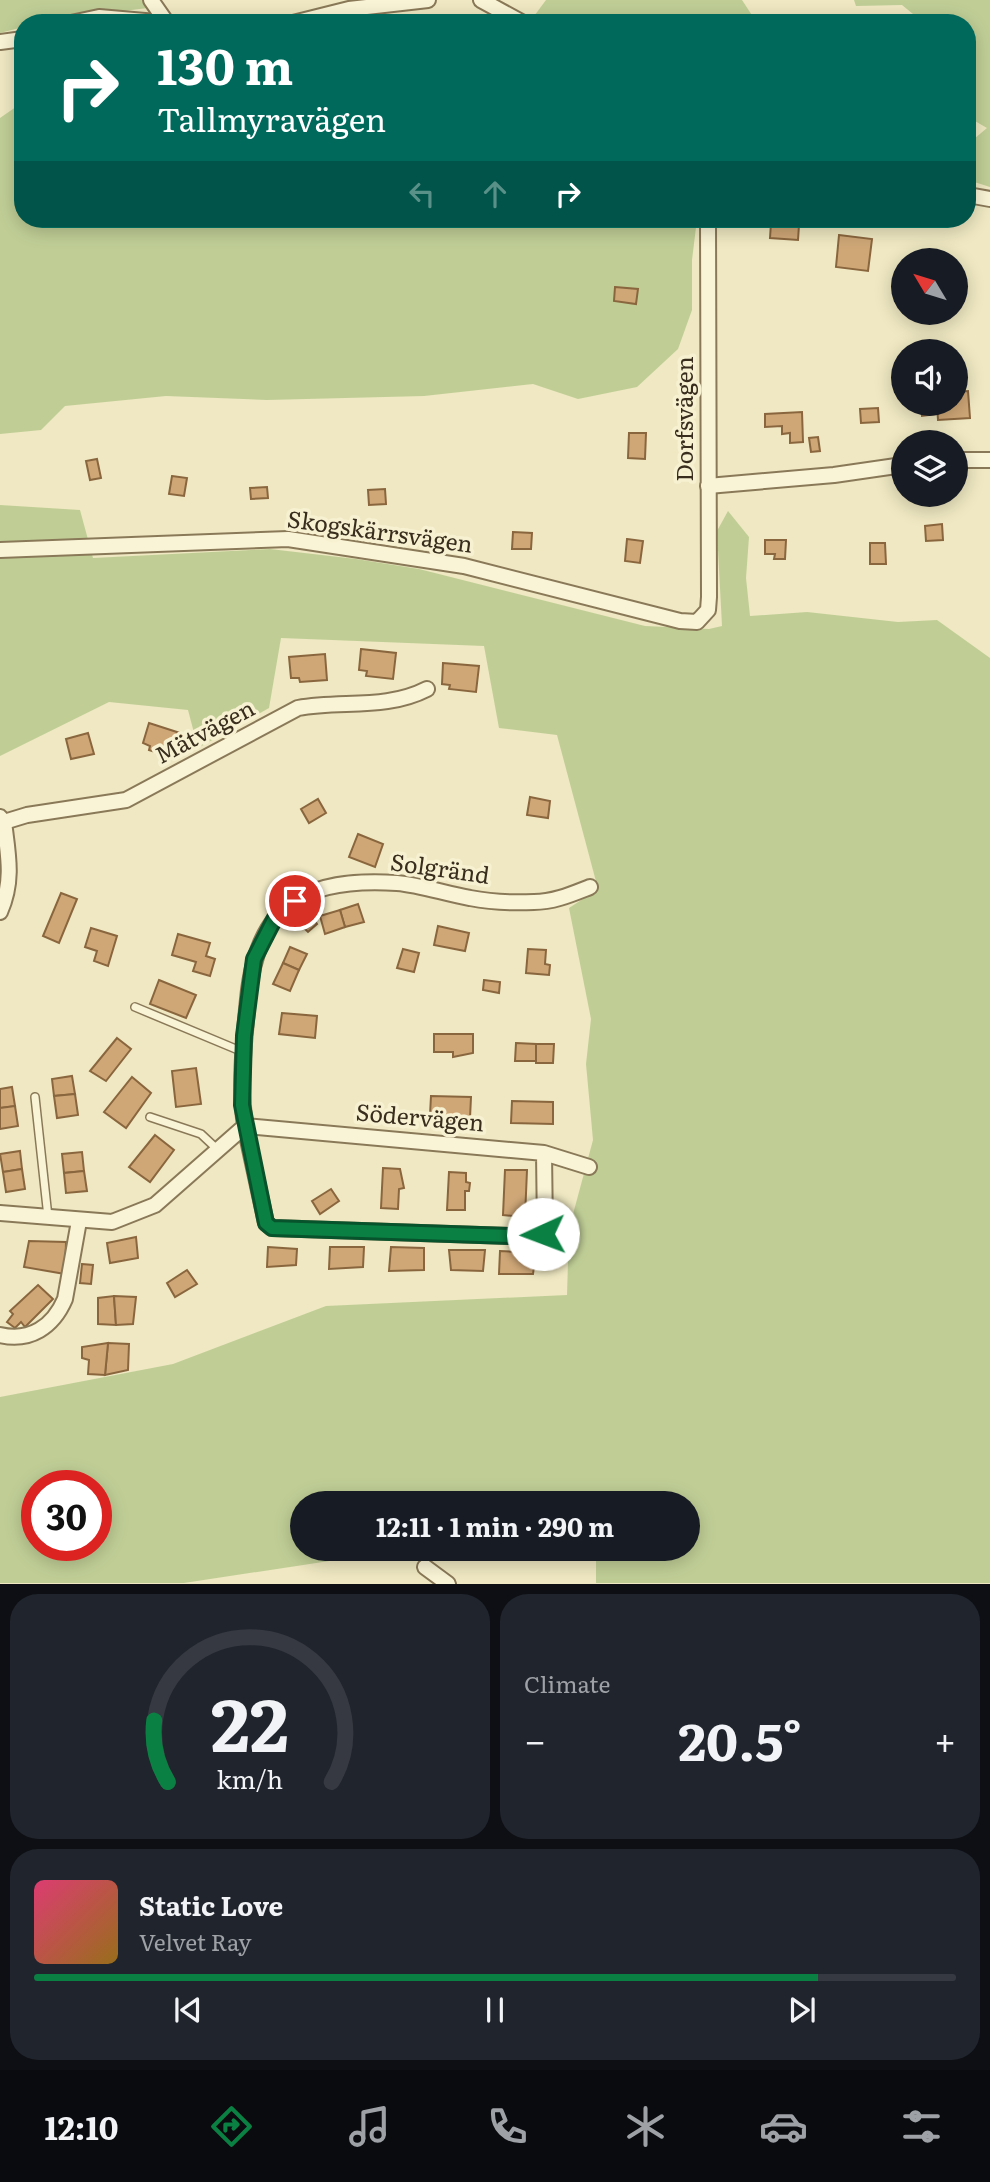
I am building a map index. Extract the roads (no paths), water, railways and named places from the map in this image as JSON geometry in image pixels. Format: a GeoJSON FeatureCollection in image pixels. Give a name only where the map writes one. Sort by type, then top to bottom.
{"type":"FeatureCollection","features":[{"type":"Feature","properties":{"kind":"street"},"geometry":{"type":"LineString","coordinates":[[329,14],[349,9],[428,0]]}},
{"type":"Feature","properties":{"kind":"street"},"geometry":{"type":"LineString","coordinates":[[481,0],[507,14]]}},
{"type":"Feature","properties":{"kind":"street","name":"Dorfsvägen"},"geometry":{"type":"LineString","coordinates":[[704,618],[709,597],[708,228]]}},
{"type":"Feature","properties":{"kind":"street"},"geometry":{"type":"LineString","coordinates":[[968,460],[990,460]]}},
{"type":"Feature","properties":{"kind":"street"},"geometry":{"type":"LineString","coordinates":[[708,486],[834,475],[891,467]]}},
{"type":"Feature","properties":{"kind":"street","name":"Skogskärrsvägen"},"geometry":{"type":"LineString","coordinates":[[0,550],[288,539],[464,566],[680,621],[697,622],[704,618]]}},
{"type":"Feature","properties":{"kind":"street","name":"Mätvägen"},"geometry":{"type":"LineString","coordinates":[[2,819],[126,800],[298,708],[325,703],[383,704],[407,700],[427,689]]}},
{"type":"Feature","properties":{"kind":"street"},"geometry":{"type":"LineString","coordinates":[[0,912],[8,887],[10,866],[2,819]]}},
{"type":"Feature","properties":{"kind":"street","name":"Solgränd"},"geometry":{"type":"LineString","coordinates":[[245,1126],[242,1105],[250,982],[263,936],[275,918],[315,890],[335,883],[399,883],[471,898],[531,902],[554,900],[590,887]]}},
{"type":"Feature","properties":{"kind":"street"},"geometry":{"type":"LineString","coordinates":[[0,1213],[112,1222],[155,1205],[245,1126],[266,1223],[272,1228],[540,1237],[545,1230],[544,1153]]}},
{"type":"Feature","properties":{"kind":"street","name":"Södervägen"},"geometry":{"type":"LineString","coordinates":[[245,1126],[557,1154],[589,1167]]}},
{"type":"Feature","properties":{"kind":"street"},"geometry":{"type":"LineString","coordinates":[[0,1335],[22,1338],[40,1331],[60,1310],[79,1221]]}},
{"type":"Feature","properties":{"kind":"street"},"geometry":{"type":"LineString","coordinates":[[425,1567],[448,1584]]}},
{"type":"Feature","properties":{"kind":"lane"},"geometry":{"type":"LineString","coordinates":[[135,1007],[244,1052]]}},
{"type":"Feature","properties":{"kind":"lane"},"geometry":{"type":"LineString","coordinates":[[35,1097],[48,1218]]}},
{"type":"Feature","properties":{"kind":"lane"},"geometry":{"type":"LineString","coordinates":[[150,1117],[201,1134],[217,1149]]}}]}
